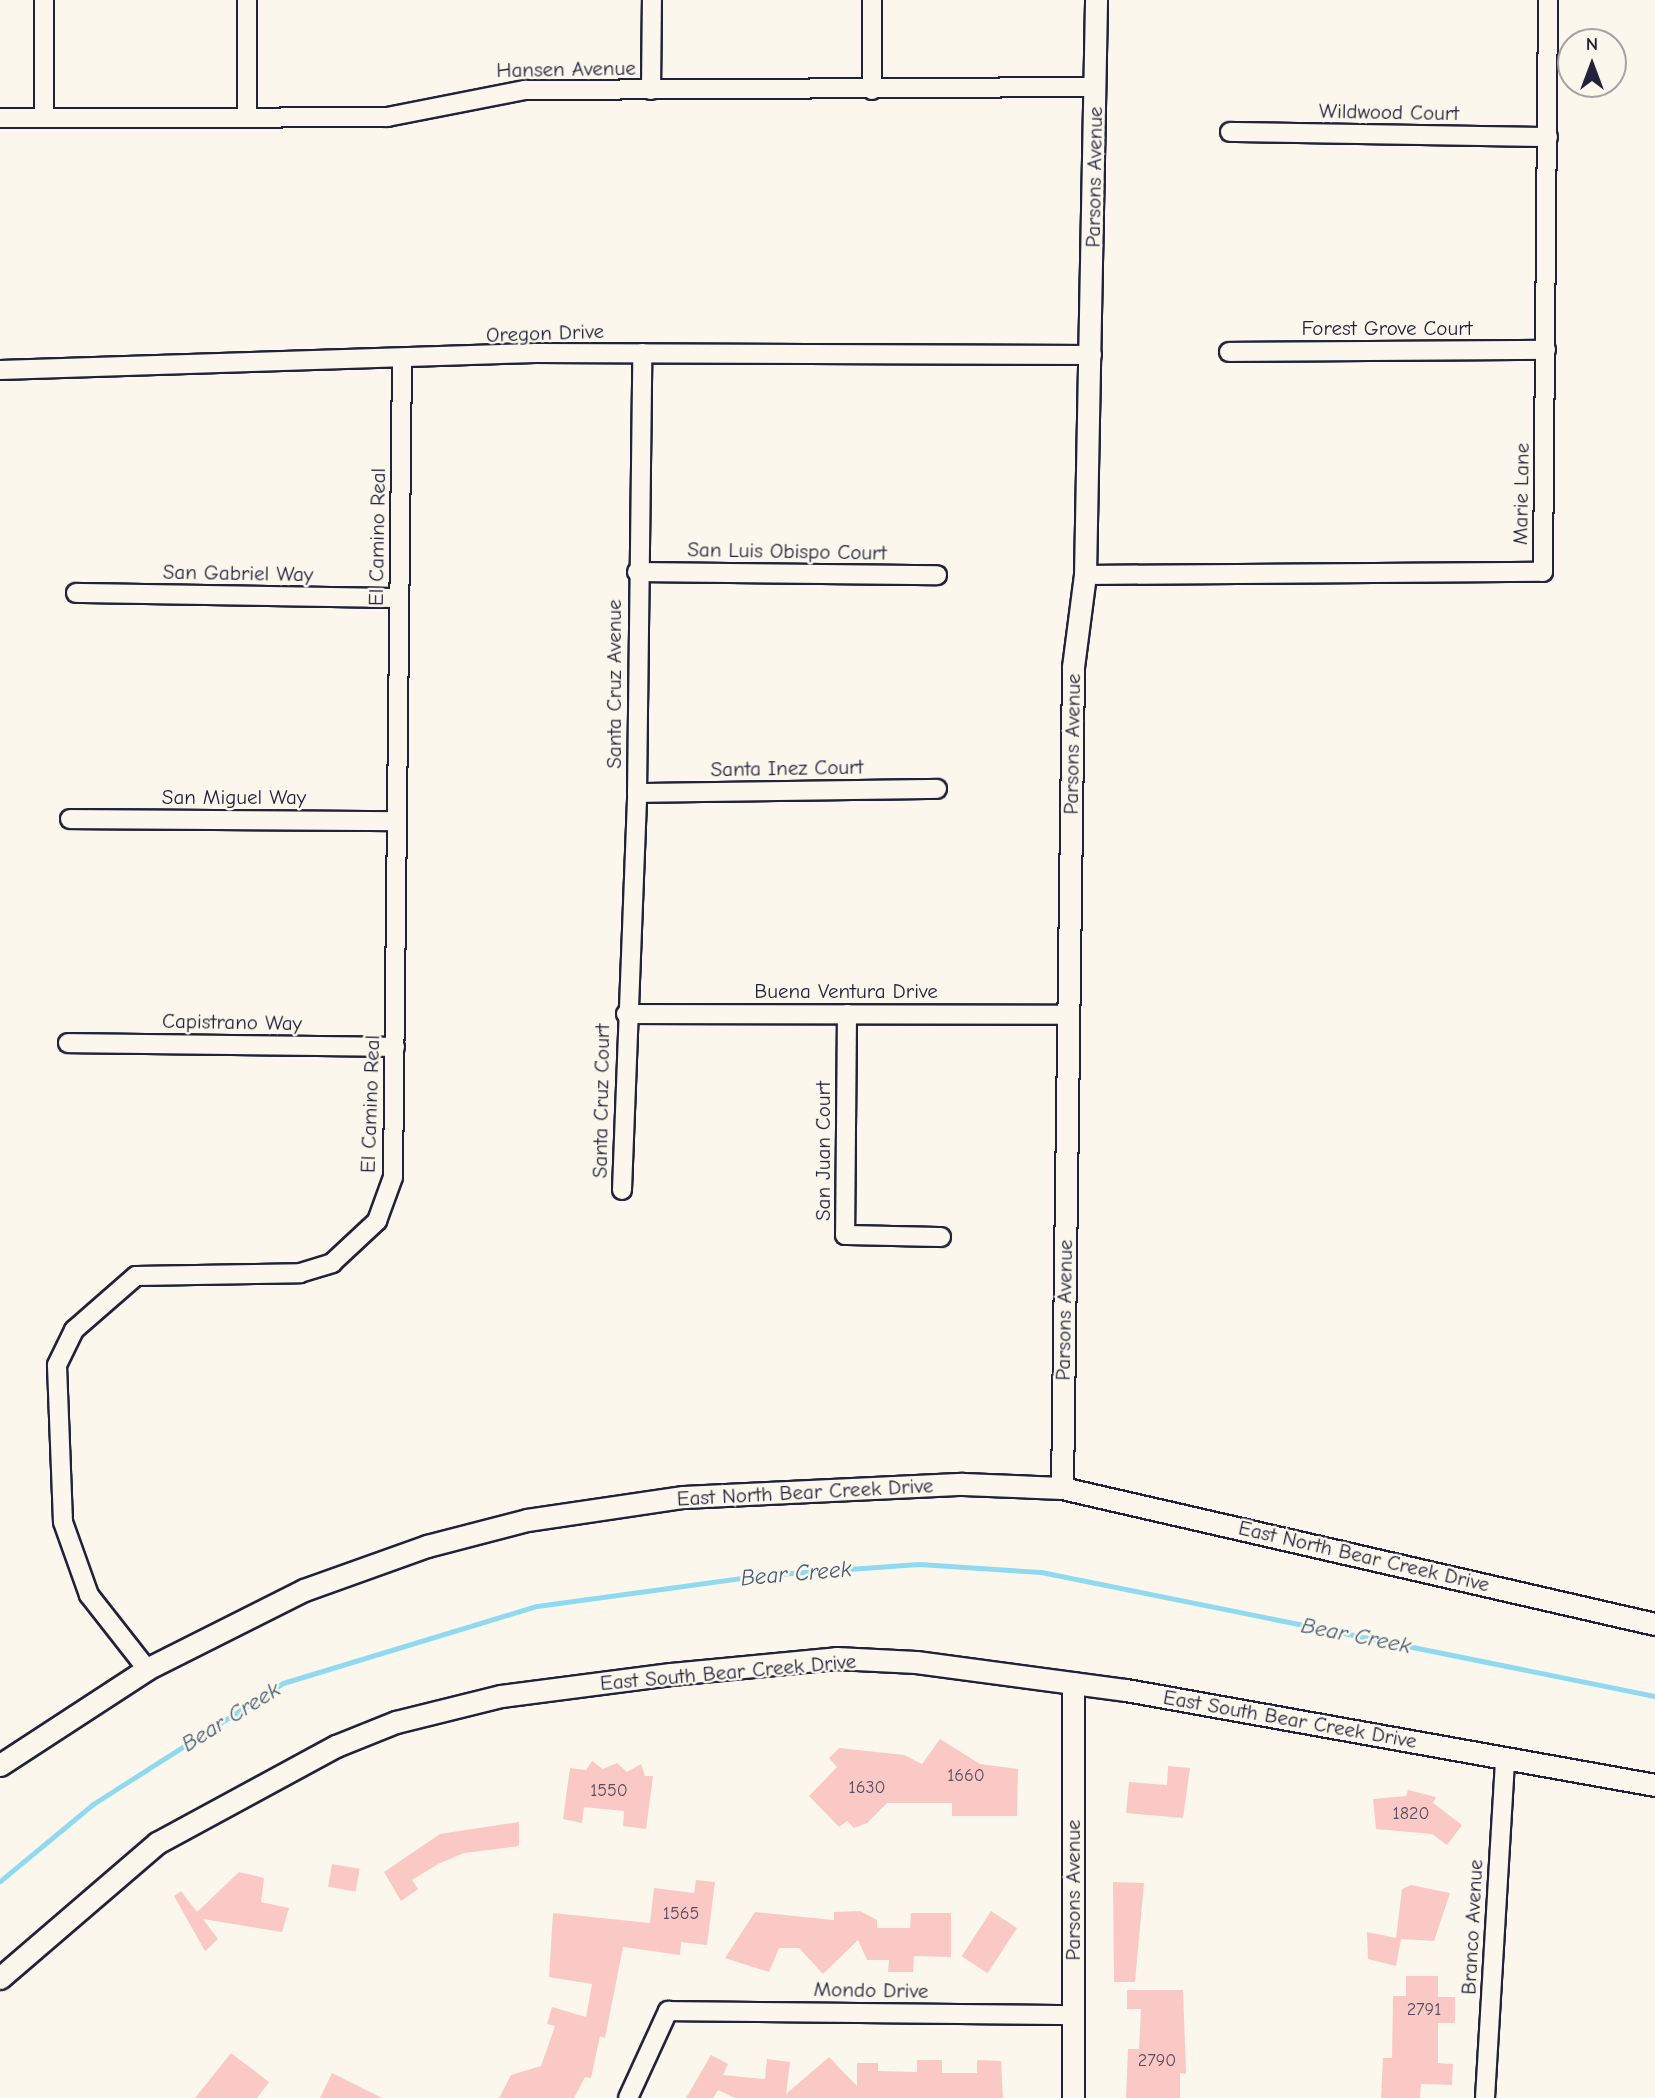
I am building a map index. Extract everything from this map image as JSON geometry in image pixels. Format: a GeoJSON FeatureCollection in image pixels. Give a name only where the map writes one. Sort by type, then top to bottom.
{"type":"FeatureCollection","features":[{"type":"Feature","properties":{"kind":"street"},"geometry":{"type":"LineString","coordinates":[[44,0],[44,118]]}},
{"type":"Feature","properties":{"kind":"street"},"geometry":{"type":"LineString","coordinates":[[247,0],[247,118]]}},
{"type":"Feature","properties":{"kind":"street"},"geometry":{"type":"LineString","coordinates":[[651,89],[652,0]]}},
{"type":"Feature","properties":{"kind":"street"},"geometry":{"type":"LineString","coordinates":[[872,0],[872,89]]}},
{"type":"Feature","properties":{"kind":"street","name":"Parsons Avenue"},"geometry":{"type":"LineString","coordinates":[[1062,1488],[1073,667],[1085,575],[1092,355],[1096,0]]}},
{"type":"Feature","properties":{"kind":"street","name":"Marie Lane"},"geometry":{"type":"LineString","coordinates":[[1085,575],[1543,572],[1548,0]]}},
{"type":"Feature","properties":{"kind":"street","name":"Hansen Avenue"},"geometry":{"type":"LineString","coordinates":[[0,118],[387,117],[501,91],[1095,87]]}},
{"type":"Feature","properties":{"kind":"street","name":"Wildwood Court"},"geometry":{"type":"LineString","coordinates":[[1230,132],[1548,137]]}},
{"type":"Feature","properties":{"kind":"street","name":"Forest Grove Court"},"geometry":{"type":"LineString","coordinates":[[1229,352],[1546,350]]}},
{"type":"Feature","properties":{"kind":"street","name":"Oregon Drive"},"geometry":{"type":"LineString","coordinates":[[0,370],[642,353],[1092,355]]}},
{"type":"Feature","properties":{"kind":"street","name":"Santa Cruz Avenue"},"geometry":{"type":"LineString","coordinates":[[626,1014],[637,793],[637,572],[642,353]]}},
{"type":"Feature","properties":{"kind":"street","name":"El Camino Real"},"geometry":{"type":"LineString","coordinates":[[147,1669],[89,1595],[72,1558],[56,1467],[57,1365],[74,1330],[136,1276],[300,1273],[332,1263],[359,1243],[377,1221],[393,1177],[402,359]]}},
{"type":"Feature","properties":{"kind":"street","name":"San Luis Obispo Court"},"geometry":{"type":"LineString","coordinates":[[637,572],[937,575]]}},
{"type":"Feature","properties":{"kind":"street","name":"San Gabriel Way"},"geometry":{"type":"LineString","coordinates":[[76,593],[400,598]]}},
{"type":"Feature","properties":{"kind":"street","name":"Santa Inez Court"},"geometry":{"type":"LineString","coordinates":[[637,793],[937,789]]}},
{"type":"Feature","properties":{"kind":"street","name":"San Miguel Way"},"geometry":{"type":"LineString","coordinates":[[70,819],[397,821]]}},
{"type":"Feature","properties":{"kind":"street","name":"Buena Ventura Drive"},"geometry":{"type":"LineString","coordinates":[[626,1014],[1067,1015]]}},
{"type":"Feature","properties":{"kind":"street","name":"Santa Cruz Court"},"geometry":{"type":"LineString","coordinates":[[622,1190],[626,1014]]}},
{"type":"Feature","properties":{"kind":"street","name":"San Juan Court"},"geometry":{"type":"LineString","coordinates":[[847,1014],[845,1235],[941,1237]]}},
{"type":"Feature","properties":{"kind":"street","name":"Capistrano Way"},"geometry":{"type":"LineString","coordinates":[[68,1042],[395,1047]]}},
{"type":"Feature","properties":{"kind":"street","name":"East North Bear Creek Drive"},"geometry":{"type":"LineString","coordinates":[[0,1765],[147,1669],[304,1590],[427,1546],[527,1520],[682,1497],[830,1488],[1062,1488],[1655,1624]]}},
{"type":"Feature","properties":{"kind":"street","name":"East South Bear Creek Drive"},"geometry":{"type":"LineString","coordinates":[[0,1978],[157,1843],[336,1746],[396,1722],[501,1696],[836,1658],[1073,1683],[1655,1785]]}},
{"type":"Feature","properties":{"kind":"street","name":"Parsons Avenue"},"geometry":{"type":"LineString","coordinates":[[1073,1683],[1073,2098]]}},
{"type":"Feature","properties":{"kind":"street","name":"Branco Avenue"},"geometry":{"type":"LineString","coordinates":[[1485,2098],[1505,1758]]}},
{"type":"Feature","properties":{"kind":"street","name":"Mondo Drive"},"geometry":{"type":"LineString","coordinates":[[628,2098],[667,2011],[1074,2015]]}},
{"type":"Feature","properties":{"kind":"building"},"geometry":{"type":"Polygon","coordinates":[[[940,1739],[980,1764],[1018,1769],[1017,1816],[952,1816],[952,1803],[887,1803],[867,1823],[854,1828],[847,1821],[839,1827],[809,1796],[837,1767],[829,1758],[839,1748],[904,1755],[922,1764],[940,1739]]]}},
{"type":"Feature","properties":{"kind":"building"},"geometry":{"type":"Polygon","coordinates":[[[592,1761],[603,1769],[617,1763],[627,1772],[641,1764],[645,1776],[653,1776],[646,1829],[623,1826],[624,1811],[584,1807],[582,1823],[563,1819],[570,1768],[586,1770],[592,1761]]]}},
{"type":"Feature","properties":{"kind":"building"},"geometry":{"type":"Polygon","coordinates":[[[1168,1766],[1190,1768],[1183,1818],[1126,1813],[1129,1782],[1167,1785],[1168,1766]]]}},
{"type":"Feature","properties":{"kind":"building"},"geometry":{"type":"Polygon","coordinates":[[[1408,1790],[1436,1797],[1433,1803],[1462,1825],[1447,1845],[1432,1834],[1376,1829],[1373,1799],[1406,1796],[1408,1790]]]}},
{"type":"Feature","properties":{"kind":"building"},"geometry":{"type":"Polygon","coordinates":[[[519,1822],[519,1846],[464,1853],[438,1864],[412,1880],[418,1889],[401,1901],[384,1872],[440,1834],[519,1822]]]}},
{"type":"Feature","properties":{"kind":"building"},"geometry":{"type":"Polygon","coordinates":[[[332,1864],[360,1869],[356,1892],[328,1887],[332,1864]]]}},
{"type":"Feature","properties":{"kind":"building"},"geometry":{"type":"Polygon","coordinates":[[[239,1872],[264,1878],[261,1902],[289,1908],[282,1932],[203,1919],[218,1939],[205,1951],[174,1896],[181,1891],[197,1912],[239,1872]]]}},
{"type":"Feature","properties":{"kind":"building"},"geometry":{"type":"Polygon","coordinates":[[[696,1880],[715,1882],[707,1945],[681,1942],[680,1955],[623,1947],[605,2038],[600,2036],[591,2078],[585,2077],[574,2098],[499,2098],[511,2075],[541,2066],[555,2026],[547,2024],[552,2007],[586,2017],[592,1984],[549,1977],[553,1913],[650,1923],[654,1888],[694,1893],[696,1880]]]}},
{"type":"Feature","properties":{"kind":"building"},"geometry":{"type":"Polygon","coordinates":[[[1113,1882],[1144,1883],[1135,1982],[1114,1982],[1113,1882]]]}},
{"type":"Feature","properties":{"kind":"building"},"geometry":{"type":"Polygon","coordinates":[[[1411,1885],[1450,1893],[1434,1941],[1401,1939],[1396,1966],[1368,1959],[1367,1932],[1396,1938],[1402,1889],[1411,1885]]]}},
{"type":"Feature","properties":{"kind":"building"},"geometry":{"type":"Polygon","coordinates":[[[860,1911],[877,1920],[877,1928],[910,1928],[911,1913],[951,1913],[951,1957],[914,1956],[913,1972],[888,1972],[889,1960],[867,1960],[858,1940],[823,1974],[799,1948],[779,1948],[769,1972],[725,1958],[755,1912],[834,1920],[834,1912],[860,1911]]]}},
{"type":"Feature","properties":{"kind":"building"},"geometry":{"type":"Polygon","coordinates":[[[991,1911],[1017,1928],[988,1973],[962,1956],[991,1911]]]}},
{"type":"Feature","properties":{"kind":"building"},"geometry":{"type":"Polygon","coordinates":[[[1406,1976],[1438,1976],[1438,1997],[1455,1997],[1455,2023],[1438,2023],[1438,2063],[1453,2064],[1452,2085],[1421,2084],[1420,2098],[1381,2098],[1383,2058],[1392,2058],[1393,1996],[1406,1996],[1406,1976]]]}},
{"type":"Feature","properties":{"kind":"building"},"geometry":{"type":"Polygon","coordinates":[[[1127,1990],[1183,1990],[1186,2074],[1180,2073],[1180,2098],[1126,2098],[1128,2049],[1139,2049],[1141,2009],[1127,2009],[1127,1990]]]}},
{"type":"Feature","properties":{"kind":"building"},"geometry":{"type":"Polygon","coordinates":[[[231,2053],[269,2082],[257,2098],[195,2098],[231,2053]]]}},
{"type":"Feature","properties":{"kind":"building"},"geometry":{"type":"Polygon","coordinates":[[[711,2055],[728,2064],[723,2075],[765,2079],[767,2059],[790,2062],[786,2094],[829,2057],[857,2086],[857,2063],[878,2063],[878,2071],[917,2072],[917,2060],[942,2060],[942,2073],[977,2073],[977,2060],[1001,2061],[1003,2098],[735,2098],[718,2090],[713,2098],[686,2098],[711,2055]]]}},
{"type":"Feature","properties":{"kind":"building"},"geometry":{"type":"Polygon","coordinates":[[[332,2073],[382,2098],[320,2098],[332,2073]]]}},
{"type":"Feature","properties":{"kind":"waterway","name":"Bear Creek"},"geometry":{"type":"LineString","coordinates":[[0,1881],[93,1804],[283,1683],[537,1606],[764,1575],[919,1564],[1041,1572],[1655,1696]]}}]}
